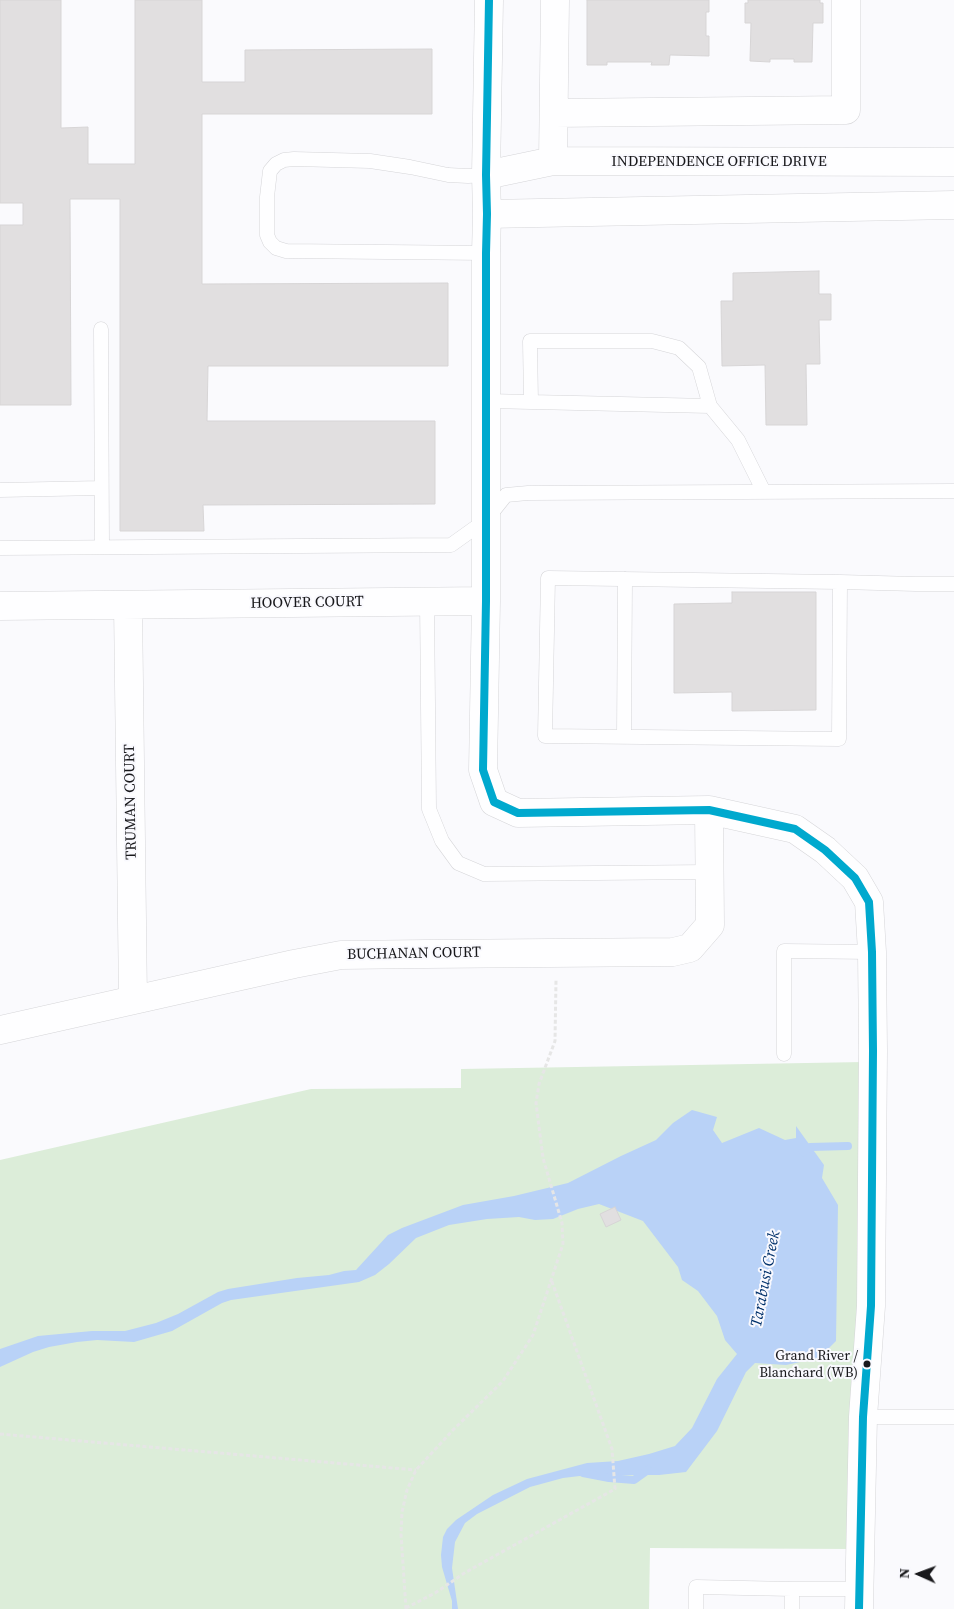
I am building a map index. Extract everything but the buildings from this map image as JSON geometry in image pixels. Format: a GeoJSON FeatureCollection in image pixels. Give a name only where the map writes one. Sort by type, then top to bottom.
{"type":"FeatureCollection","features":[{"type":"Feature","properties":{"kind":"street"},"geometry":{"type":"LineString","coordinates":[[489,0],[486,175],[486,601],[483,770],[494,802],[518,813],[709,810],[796,829],[825,850],[855,878],[869,902],[872,952],[873,1050],[871,1306],[863,1417],[859,1599]]}},
{"type":"Feature","properties":{"kind":"street"},"geometry":{"type":"LineString","coordinates":[[553,161],[555,0]]}},
{"type":"Feature","properties":{"kind":"street"},"geometry":{"type":"LineString","coordinates":[[554,113],[846,110],[846,0]]}},
{"type":"Feature","properties":{"kind":"street","name":"INDEPENDENCE OFFICE DRIVE"},"geometry":{"type":"LineString","coordinates":[[486,175],[553,161],[954,162]]}},
{"type":"Feature","properties":{"kind":"street"},"geometry":{"type":"LineString","coordinates":[[487,214],[954,205]]}},
{"type":"Feature","properties":{"kind":"street","name":"HOOVER COURT"},"geometry":{"type":"LineString","coordinates":[[128,605],[486,601]]}},
{"type":"Feature","properties":{"kind":"street"},"geometry":{"type":"LineString","coordinates":[[0,606],[128,605]]}},
{"type":"Feature","properties":{"kind":"street","name":"TRUMAN COURT"},"geometry":{"type":"LineString","coordinates":[[128,605],[134,1000]]}},
{"type":"Feature","properties":{"kind":"street","name":"BUCHANAN COURT"},"geometry":{"type":"LineString","coordinates":[[0,1030],[294,964],[341,956],[673,952],[690,948],[710,925],[709,810]]}},
{"type":"Feature","properties":{"kind":"lane"},"geometry":{"type":"LineString","coordinates":[[486,175],[448,175],[370,161],[294,159],[284,160],[276,164],[270,171],[266,197],[267,236],[276,248],[286,251],[486,253]]}},
{"type":"Feature","properties":{"kind":"lane"},"geometry":{"type":"LineString","coordinates":[[101,330],[102,547]]}},
{"type":"Feature","properties":{"kind":"lane"},"geometry":{"type":"LineString","coordinates":[[531,402],[530,341],[652,341],[679,348],[699,367],[710,406],[738,440],[764,492]]}},
{"type":"Feature","properties":{"kind":"lane"},"geometry":{"type":"LineString","coordinates":[[486,401],[710,406]]}},
{"type":"Feature","properties":{"kind":"lane"},"geometry":{"type":"LineString","coordinates":[[0,490],[101,488]]}},
{"type":"Feature","properties":{"kind":"lane"},"geometry":{"type":"LineString","coordinates":[[0,548],[451,544],[486,520],[506,495],[528,493],[954,491]]}},
{"type":"Feature","properties":{"kind":"lane"},"geometry":{"type":"LineString","coordinates":[[840,582],[839,739],[545,736],[548,578],[840,582],[916,584],[954,584]]}},
{"type":"Feature","properties":{"kind":"lane"},"geometry":{"type":"LineString","coordinates":[[624,737],[625,579]]}},
{"type":"Feature","properties":{"kind":"lane"},"geometry":{"type":"LineString","coordinates":[[428,601],[429,808],[442,841],[458,863],[484,874],[709,872]]}},
{"type":"Feature","properties":{"kind":"lane"},"geometry":{"type":"LineString","coordinates":[[784,1054],[784,951],[872,952]]}},
{"type":"Feature","properties":{"kind":"lane"},"geometry":{"type":"LineString","coordinates":[[863,1417],[954,1417]]}},
{"type":"Feature","properties":{"kind":"lane"},"geometry":{"type":"LineString","coordinates":[[696,1609],[696,1588],[792,1589],[859,1599]]}},
{"type":"Feature","properties":{"kind":"lane"},"geometry":{"type":"LineString","coordinates":[[792,1589],[792,1609]]}},
{"type":"Feature","properties":{"kind":"path"},"geometry":{"type":"LineString","coordinates":[[551,1278],[612,1449],[615,1489],[466,1572],[435,1593],[406,1608],[402,1512],[407,1490],[416,1470],[453,1430],[503,1381],[533,1336],[551,1278],[564,1244],[562,1223],[543,1158],[536,1103],[539,1084],[555,1041],[557,953]]}},
{"type":"Feature","properties":{"kind":"path"},"geometry":{"type":"LineString","coordinates":[[0,1434],[416,1470]]}},
{"type":"Feature","properties":{"kind":"green space"},"geometry":{"type":"Polygon","coordinates":[[[864,1062],[851,1549],[650,1548],[649,1609],[0,1609],[0,1160],[311,1089],[461,1088],[461,1069],[864,1062]]]}},
{"type":"Feature","properties":{"kind":"water"},"geometry":{"type":"Polygon","coordinates":[[[692,1110],[717,1117],[713,1130],[722,1143],[759,1128],[785,1140],[796,1138],[796,1126],[824,1165],[822,1178],[838,1205],[836,1341],[819,1358],[786,1365],[755,1363],[746,1372],[717,1431],[686,1472],[659,1475],[588,1475],[563,1478],[530,1487],[477,1514],[465,1523],[455,1542],[452,1568],[458,1609],[452,1609],[452,1601],[442,1567],[441,1555],[443,1537],[447,1529],[456,1520],[493,1495],[527,1479],[587,1463],[618,1461],[675,1446],[692,1428],[717,1379],[737,1354],[725,1340],[717,1316],[698,1291],[682,1280],[678,1267],[643,1221],[599,1204],[578,1209],[553,1219],[535,1220],[519,1217],[487,1219],[449,1225],[416,1238],[375,1275],[359,1282],[231,1300],[222,1303],[172,1331],[134,1342],[97,1340],[49,1347],[0,1367],[0,1349],[38,1336],[92,1331],[125,1331],[156,1323],[178,1314],[218,1292],[228,1289],[356,1270],[388,1235],[402,1228],[463,1205],[514,1196],[568,1183],[656,1140],[673,1123],[692,1110]]]}},
{"type":"Feature","properties":{"kind":"waterway"},"geometry":{"type":"LineString","coordinates":[[803,1152],[810,1147],[848,1146]]}},
{"type":"Feature","properties":{"kind":"waterway","name":"Tarabusi Creek"},"geometry":{"type":"LineString","coordinates":[[583,1473],[634,1480],[648,1470]]}},
{"type":"Feature","properties":{"kind":"transit line"},"geometry":{"type":"LineString","coordinates":[[489,0],[486,175],[486,601],[483,770],[494,802],[518,813],[709,810],[795,829],[825,850],[855,878],[869,902],[872,952],[873,1051],[871,1306],[863,1417],[859,1609]]}},
{"type":"Feature","properties":{"kind":"place","name":"Grand River / Blanchard (WB)"},"geometry":{"type":"Point","coordinates":[867,1364]}}]}
